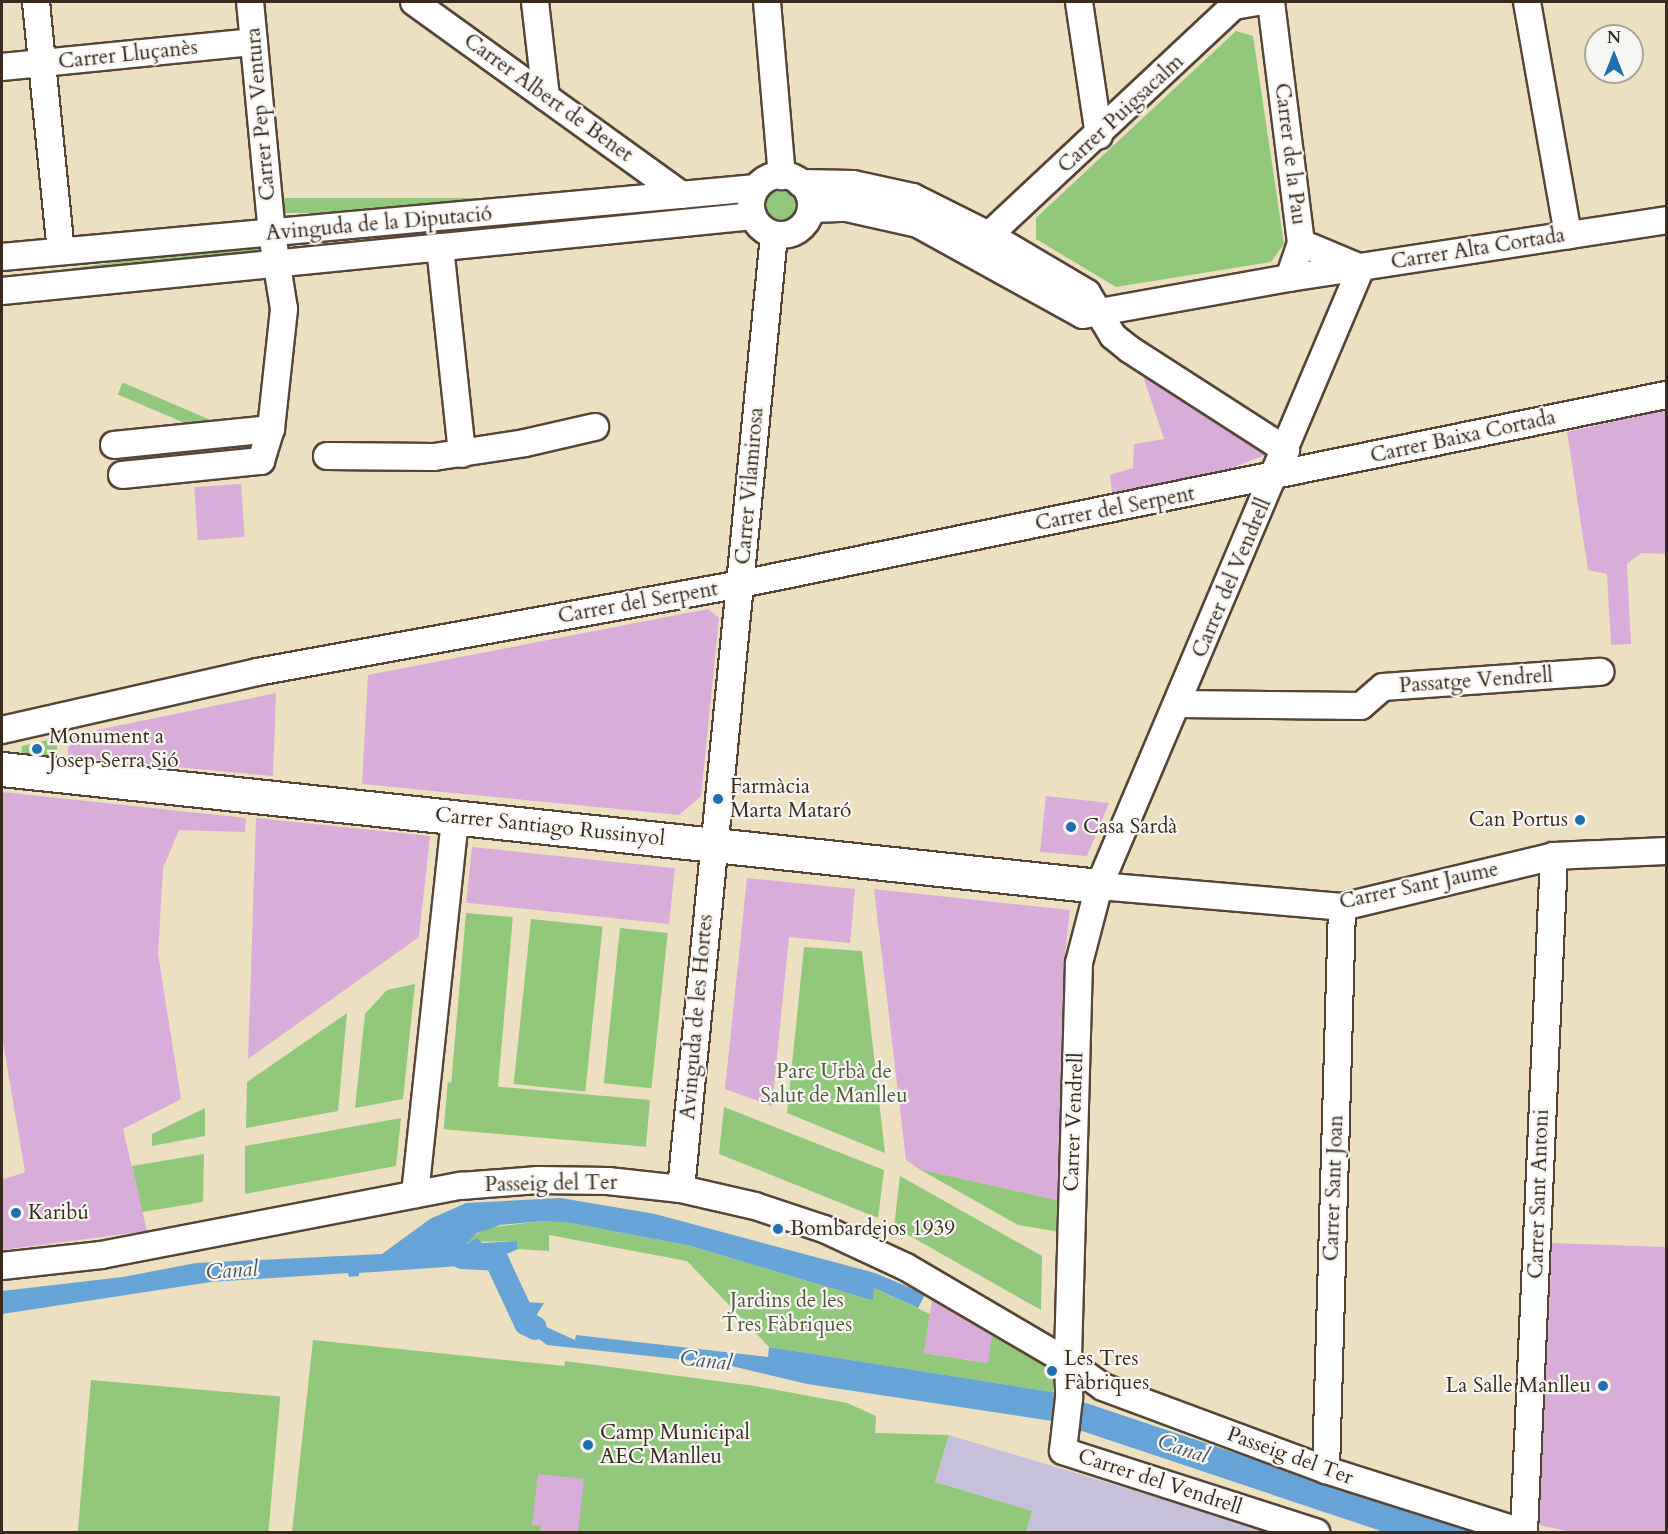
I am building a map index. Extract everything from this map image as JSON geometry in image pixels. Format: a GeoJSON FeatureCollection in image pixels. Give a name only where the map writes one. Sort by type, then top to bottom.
{"type":"FeatureCollection","features":[{"type":"Feature","properties":{"kind":"street"},"geometry":{"type":"LineString","coordinates":[[36,2],[61,251]]}},
{"type":"Feature","properties":{"kind":"street","name":"Carrer Pep Ventura"},"geometry":{"type":"LineString","coordinates":[[122,475],[261,461],[271,429],[284,330],[278,263],[272,234],[250,2]]}},
{"type":"Feature","properties":{"kind":"street","name":"Carrer Albert de Benet"},"geometry":{"type":"LineString","coordinates":[[414,2],[682,195]]}},
{"type":"Feature","properties":{"kind":"street"},"geometry":{"type":"LineString","coordinates":[[535,2],[546,97]]}},
{"type":"Feature","properties":{"kind":"street"},"geometry":{"type":"LineString","coordinates":[[767,2],[791,179],[807,190],[811,209],[802,227],[784,235],[774,235],[758,225],[753,216],[752,197],[756,188],[772,177],[791,179],[853,184],[913,197],[989,235],[1087,292],[1096,312],[1129,349],[1286,450]]}},
{"type":"Feature","properties":{"kind":"street"},"geometry":{"type":"LineString","coordinates":[[1079,2],[1099,136]]}},
{"type":"Feature","properties":{"kind":"street","name":"Carrer Puigsacalm"},"geometry":{"type":"LineString","coordinates":[[989,235],[1099,136],[1234,6],[1256,2]]}},
{"type":"Feature","properties":{"kind":"street","name":"Carrer de la Pau"},"geometry":{"type":"LineString","coordinates":[[1270,2],[1301,243],[1361,268]]}},
{"type":"Feature","properties":{"kind":"street"},"geometry":{"type":"LineString","coordinates":[[1527,2],[1568,235]]}},
{"type":"Feature","properties":{"kind":"street","name":"Carrer Lluçanès"},"geometry":{"type":"LineString","coordinates":[[2,68],[254,42]]}},
{"type":"Feature","properties":{"kind":"street","name":"Avinguda de la Diputació"},"geometry":{"type":"LineString","coordinates":[[2,257],[756,188]]}},
{"type":"Feature","properties":{"kind":"street"},"geometry":{"type":"LineString","coordinates":[[811,209],[847,208],[918,224],[1083,315],[1096,312]]}},
{"type":"Feature","properties":{"kind":"street","name":"Avinguda de la Diputació"},"geometry":{"type":"LineString","coordinates":[[2,291],[753,216]]}},
{"type":"Feature","properties":{"kind":"street","name":"Carrer Alta Cortada"},"geometry":{"type":"LineString","coordinates":[[1096,312],[1289,278],[1666,220]]}},
{"type":"Feature","properties":{"kind":"street","name":"Carrer Vilamirosa"},"geometry":{"type":"LineString","coordinates":[[713,844],[741,584],[774,235]]}},
{"type":"Feature","properties":{"kind":"street"},"geometry":{"type":"LineString","coordinates":[[1289,278],[1301,243]]}},
{"type":"Feature","properties":{"kind":"street"},"geometry":{"type":"LineString","coordinates":[[440,247],[462,454]]}},
{"type":"Feature","properties":{"kind":"street","name":"Carrer del Vendrell"},"geometry":{"type":"LineString","coordinates":[[1099,886],[1179,704],[1361,268]]}},
{"type":"Feature","properties":{"kind":"street"},"geometry":{"type":"LineString","coordinates":[[1659,397],[1666,378]]}},
{"type":"Feature","properties":{"kind":"street","name":"Carrer Baixa Cortada"},"geometry":{"type":"LineString","coordinates":[[1275,476],[1659,397]]}},
{"type":"Feature","properties":{"kind":"street"},"geometry":{"type":"LineString","coordinates":[[327,456],[462,454],[595,427]]}},
{"type":"Feature","properties":{"kind":"street"},"geometry":{"type":"LineString","coordinates":[[114,445],[271,429]]}},
{"type":"Feature","properties":{"kind":"street","name":"Carrer del Serpent"},"geometry":{"type":"LineString","coordinates":[[2,730],[258,672],[741,584],[1275,476]]}},
{"type":"Feature","properties":{"kind":"street","name":"Passatge Vendrell"},"geometry":{"type":"LineString","coordinates":[[1179,704],[1360,706],[1383,687],[1600,672]]}},
{"type":"Feature","properties":{"kind":"street","name":"Carrer Santiago Russinyol"},"geometry":{"type":"LineString","coordinates":[[2,769],[1099,886]]}},
{"type":"Feature","properties":{"kind":"street"},"geometry":{"type":"LineString","coordinates":[[415,1194],[455,817]]}},
{"type":"Feature","properties":{"kind":"street","name":"Avinguda de les Hortes"},"geometry":{"type":"LineString","coordinates":[[681,1189],[713,844]]}},
{"type":"Feature","properties":{"kind":"street","name":"Carrer Sant Jaume"},"geometry":{"type":"LineString","coordinates":[[1099,886],[1342,907],[1554,856],[1666,851]]}},
{"type":"Feature","properties":{"kind":"street","name":"Carrer Sant Antoni"},"geometry":{"type":"LineString","coordinates":[[1522,1533],[1554,856]]}},
{"type":"Feature","properties":{"kind":"street","name":"Carrer Vendrell"},"geometry":{"type":"LineString","coordinates":[[1068,1362],[1078,963],[1099,886]]}},
{"type":"Feature","properties":{"kind":"street","name":"Carrer Sant Joan"},"geometry":{"type":"LineString","coordinates":[[1326,1470],[1342,907]]}},
{"type":"Feature","properties":{"kind":"street","name":"Passeig del Ter"},"geometry":{"type":"LineString","coordinates":[[2,1266],[101,1255],[461,1186],[538,1180],[608,1181],[681,1189],[755,1206],[824,1229],[906,1267],[1068,1362],[1102,1387],[1326,1470],[1522,1533]]}},
{"type":"Feature","properties":{"kind":"street","name":"Carrer del Vendrell"},"geometry":{"type":"LineString","coordinates":[[1068,1362],[1069,1398],[1063,1450],[1316,1533]]}},
{"type":"Feature","properties":{"kind":"shaded area"},"geometry":{"type":"Polygon","coordinates":[[[949,1435],[1272,1532],[1026,1532],[1032,1511],[935,1482],[949,1435]]]}},
{"type":"Feature","properties":{"kind":"green space"},"geometry":{"type":"Polygon","coordinates":[[[1236,31],[1253,36],[1284,244],[1271,262],[1116,287],[1036,239],[1036,218],[1236,31]]]}},
{"type":"Feature","properties":{"kind":"green space"},"geometry":{"type":"Polygon","coordinates":[[[781,188],[792,193],[797,204],[792,215],[781,220],[770,215],[765,204],[770,193],[781,188]]]}},
{"type":"Feature","properties":{"kind":"green space"},"geometry":{"type":"Polygon","coordinates":[[[280,198],[731,198],[731,213],[280,213],[280,198]]]}},
{"type":"Feature","properties":{"kind":"green space"},"geometry":{"type":"Polygon","coordinates":[[[266,241],[268,256],[6,293],[4,278],[266,241]]]}},
{"type":"Feature","properties":{"kind":"green space"},"geometry":{"type":"Polygon","coordinates":[[[123,383],[258,440],[253,452],[118,395],[123,383]]]}},
{"type":"Feature","properties":{"kind":"green space"},"geometry":{"type":"Polygon","coordinates":[[[57,738],[57,759],[21,753],[22,746],[57,738]]]}},
{"type":"Feature","properties":{"kind":"green space"},"geometry":{"type":"Polygon","coordinates":[[[466,913],[513,917],[498,1089],[451,1085],[466,913]]]}},
{"type":"Feature","properties":{"kind":"green space"},"geometry":{"type":"Polygon","coordinates":[[[531,919],[603,927],[585,1092],[514,1084],[531,919]]]}},
{"type":"Feature","properties":{"kind":"green space"},"geometry":{"type":"Polygon","coordinates":[[[620,928],[668,933],[651,1088],[604,1083],[620,928]]]}},
{"type":"Feature","properties":{"kind":"green space","name":"Parc Urbà de Salut de Manlleu"},"geometry":{"type":"Polygon","coordinates":[[[804,947],[862,951],[885,1153],[787,1113],[804,947]]]}},
{"type":"Feature","properties":{"kind":"green space"},"geometry":{"type":"Polygon","coordinates":[[[415,984],[403,1099],[355,1108],[365,1014],[387,990],[415,984]]]}},
{"type":"Feature","properties":{"kind":"green space"},"geometry":{"type":"Polygon","coordinates":[[[347,1013],[338,1111],[246,1128],[247,1082],[347,1013]]]}},
{"type":"Feature","properties":{"kind":"green space"},"geometry":{"type":"Polygon","coordinates":[[[448,1082],[650,1100],[646,1147],[444,1129],[448,1082]]]}},
{"type":"Feature","properties":{"kind":"green space"},"geometry":{"type":"Polygon","coordinates":[[[724,1107],[884,1170],[878,1218],[719,1154],[724,1107]]]}},
{"type":"Feature","properties":{"kind":"green space"},"geometry":{"type":"Polygon","coordinates":[[[205,1108],[205,1136],[152,1146],[152,1134],[205,1108]]]}},
{"type":"Feature","properties":{"kind":"green space"},"geometry":{"type":"Polygon","coordinates":[[[401,1118],[396,1166],[245,1194],[245,1146],[401,1118]]]}},
{"type":"Feature","properties":{"kind":"green space"},"geometry":{"type":"Polygon","coordinates":[[[204,1154],[203,1202],[142,1212],[132,1166],[204,1154]]]}},
{"type":"Feature","properties":{"kind":"green space"},"geometry":{"type":"Polygon","coordinates":[[[919,1169],[1061,1201],[1060,1232],[1018,1225],[919,1169]]]}},
{"type":"Feature","properties":{"kind":"green space"},"geometry":{"type":"Polygon","coordinates":[[[900,1176],[1042,1256],[1041,1310],[894,1227],[900,1176]]]}},
{"type":"Feature","properties":{"kind":"green space","name":"Jardins de les Tres Fàbriques"},"geometry":{"type":"Polygon","coordinates":[[[543,1221],[571,1223],[691,1246],[864,1298],[874,1288],[930,1314],[924,1353],[987,1363],[992,1331],[1055,1366],[1053,1392],[769,1347],[687,1261],[549,1235],[549,1251],[518,1249],[517,1241],[465,1242],[486,1228],[543,1221]]]}},
{"type":"Feature","properties":{"kind":"green space","name":"Camp Municipal AEC Manlleu"},"geometry":{"type":"Polygon","coordinates":[[[313,1340],[564,1366],[565,1361],[755,1386],[847,1403],[876,1416],[875,1433],[949,1435],[935,1482],[1032,1511],[1026,1532],[292,1532],[313,1340]]]}},
{"type":"Feature","properties":{"kind":"green space"},"geometry":{"type":"Polygon","coordinates":[[[91,1380],[280,1397],[268,1532],[78,1532],[91,1380]]]}},
{"type":"Feature","properties":{"kind":"water"},"geometry":{"type":"Polygon","coordinates":[[[561,1198],[655,1214],[875,1273],[925,1294],[918,1308],[874,1288],[873,1300],[691,1246],[571,1223],[543,1221],[500,1225],[477,1233],[466,1244],[477,1238],[482,1243],[517,1241],[518,1249],[476,1268],[474,1265],[359,1273],[359,1276],[349,1277],[348,1273],[211,1282],[2,1314],[2,1291],[123,1277],[196,1263],[382,1254],[430,1219],[466,1203],[561,1198]]]}},
{"type":"Feature","properties":{"kind":"water"},"geometry":{"type":"Polygon","coordinates":[[[519,1302],[544,1303],[533,1321],[575,1340],[576,1335],[768,1357],[769,1347],[1053,1392],[1471,1532],[1384,1532],[1052,1421],[807,1384],[723,1364],[547,1345],[514,1320],[519,1302]]]}},
{"type":"Feature","properties":{"kind":"building"},"geometry":{"type":"Polygon","coordinates":[[[1143,376],[1266,455],[1229,469],[1112,493],[1110,475],[1133,468],[1134,444],[1164,439],[1143,376]]]}},
{"type":"Feature","properties":{"kind":"building"},"geometry":{"type":"Polygon","coordinates":[[[1666,410],[1666,554],[1641,553],[1627,564],[1631,644],[1611,645],[1607,574],[1588,570],[1567,432],[1666,410]]]}},
{"type":"Feature","properties":{"kind":"building"},"geometry":{"type":"Polygon","coordinates":[[[241,484],[245,537],[198,540],[194,487],[241,484]]]}},
{"type":"Feature","properties":{"kind":"building"},"geometry":{"type":"Polygon","coordinates":[[[708,609],[719,618],[701,796],[679,815],[362,784],[368,675],[708,609]]]}},
{"type":"Feature","properties":{"kind":"building"},"geometry":{"type":"Polygon","coordinates":[[[276,693],[273,776],[68,757],[68,736],[276,693]]]}},
{"type":"Feature","properties":{"kind":"building"},"geometry":{"type":"Polygon","coordinates":[[[2,792],[246,818],[245,832],[179,830],[163,868],[158,954],[181,1099],[123,1129],[147,1231],[2,1250],[2,1180],[25,1172],[2,1036],[2,792]]]}},
{"type":"Feature","properties":{"kind":"building","name":"Casa Sardà"},"geometry":{"type":"Polygon","coordinates":[[[1046,796],[1109,803],[1087,856],[1040,852],[1046,796]]]}},
{"type":"Feature","properties":{"kind":"building"},"geometry":{"type":"Polygon","coordinates":[[[256,818],[430,836],[419,937],[248,1059],[256,818]]]}},
{"type":"Feature","properties":{"kind":"building"},"geometry":{"type":"Polygon","coordinates":[[[472,847],[675,868],[669,924],[466,903],[472,847]]]}},
{"type":"Feature","properties":{"kind":"building"},"geometry":{"type":"Polygon","coordinates":[[[747,878],[855,889],[850,943],[789,937],[772,1106],[725,1089],[747,878]]]}},
{"type":"Feature","properties":{"kind":"building"},"geometry":{"type":"Polygon","coordinates":[[[874,889],[1070,910],[1064,963],[1057,1200],[919,1169],[906,1160],[874,889]]]}},
{"type":"Feature","properties":{"kind":"building","name":"La Salle Manlleu"},"geometry":{"type":"Polygon","coordinates":[[[1552,1243],[1666,1247],[1666,1533],[1576,1533],[1539,1525],[1552,1243]]]}},
{"type":"Feature","properties":{"kind":"building"},"geometry":{"type":"Polygon","coordinates":[[[932,1300],[992,1335],[988,1363],[924,1353],[932,1300]]]}},
{"type":"Feature","properties":{"kind":"building"},"geometry":{"type":"Polygon","coordinates":[[[538,1474],[584,1479],[578,1533],[540,1533],[541,1525],[532,1525],[538,1474]]]}},
{"type":"Feature","properties":{"kind":"waterway","name":"Canal"},"geometry":{"type":"LineString","coordinates":[[462,1257],[496,1259],[526,1323],[535,1328]]}},
{"type":"Feature","properties":{"kind":"place","name":"Monument a Josep Serra Sió"},"geometry":{"type":"Point","coordinates":[37,749]}},
{"type":"Feature","properties":{"kind":"place","name":"Farmàcia Marta Mataró"},"geometry":{"type":"Point","coordinates":[718,799]}},
{"type":"Feature","properties":{"kind":"place","name":"Can Portus"},"geometry":{"type":"Point","coordinates":[1580,820]}},
{"type":"Feature","properties":{"kind":"place","name":"Casa Sardà"},"geometry":{"type":"Point","coordinates":[1071,827]}},
{"type":"Feature","properties":{"kind":"place","name":"Karibú"},"geometry":{"type":"Point","coordinates":[16,1213]}},
{"type":"Feature","properties":{"kind":"place","name":"Bombardejos 1939"},"geometry":{"type":"Point","coordinates":[778,1229]}},
{"type":"Feature","properties":{"kind":"place","name":"Les Tres Fàbriques"},"geometry":{"type":"Point","coordinates":[1052,1371]}},
{"type":"Feature","properties":{"kind":"place","name":"La Salle Manlleu"},"geometry":{"type":"Point","coordinates":[1603,1386]}},
{"type":"Feature","properties":{"kind":"place","name":"Camp Municipal AEC Manlleu"},"geometry":{"type":"Point","coordinates":[588,1445]}}]}
